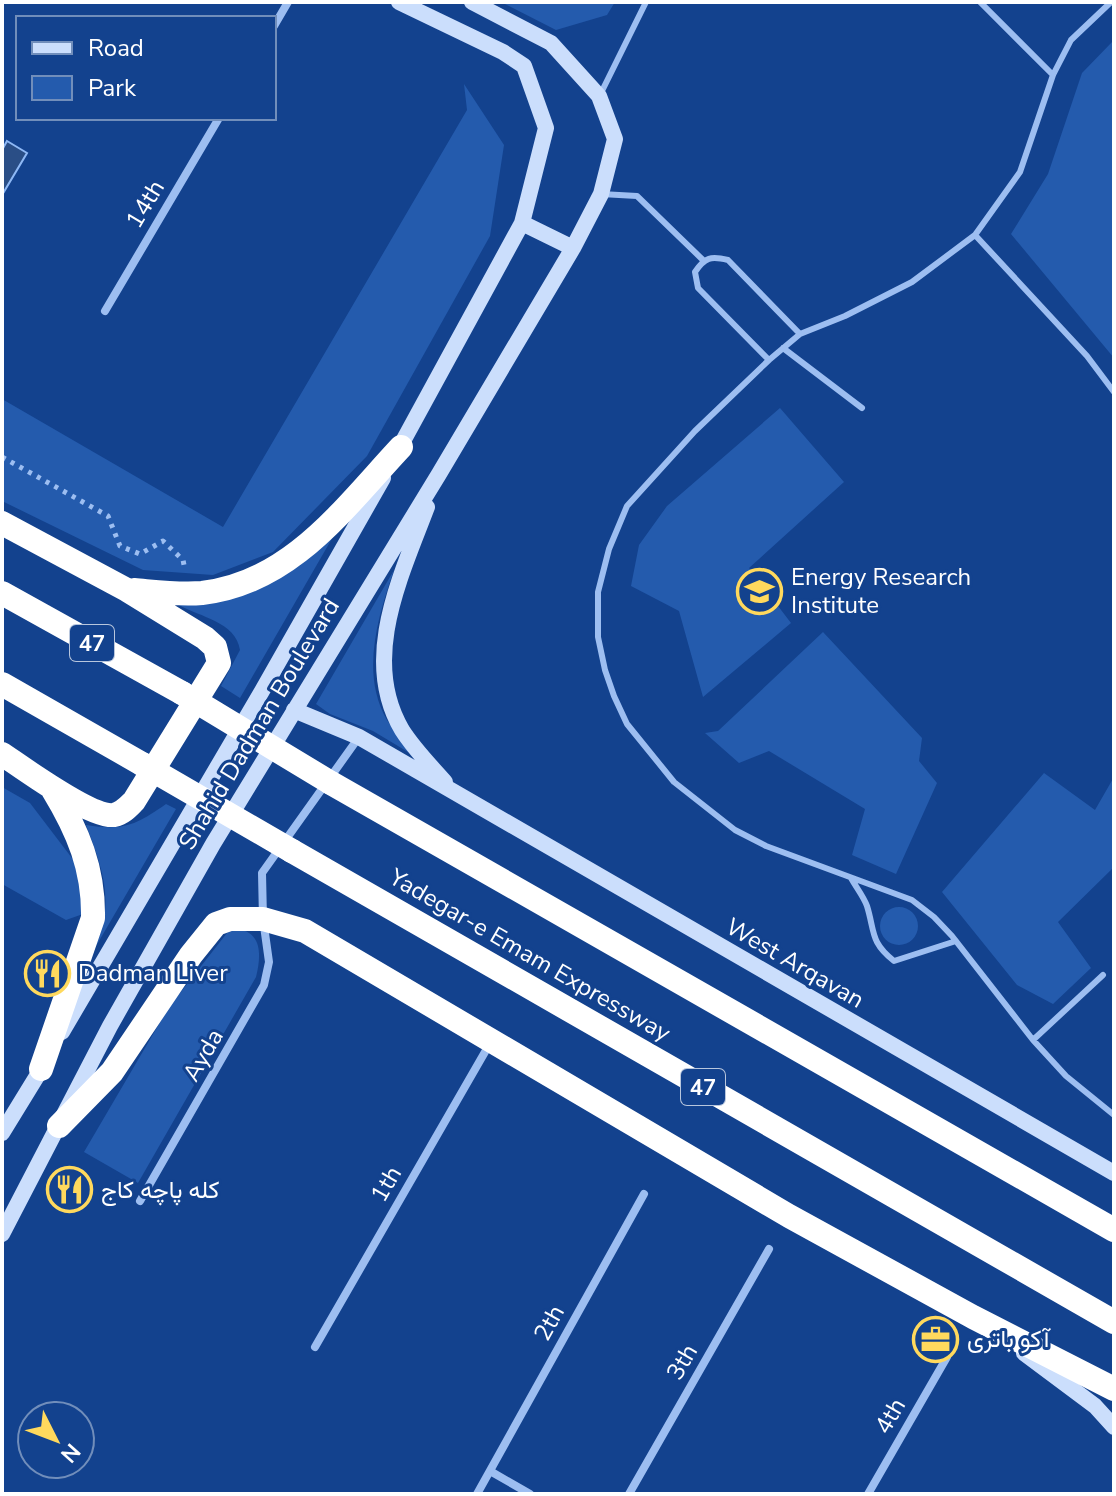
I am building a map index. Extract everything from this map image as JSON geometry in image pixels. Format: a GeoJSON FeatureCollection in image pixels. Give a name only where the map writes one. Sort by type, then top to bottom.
{"type":"FeatureCollection","features":[{"type":"Feature","properties":{"kind":"highway"},"geometry":{"type":"LineString","coordinates":[[127,590],[191,593],[237,585],[287,562],[310,545],[401,447]]}},
{"type":"Feature","properties":{"kind":"highway"},"geometry":{"type":"LineString","coordinates":[[2,523],[127,590],[205,638],[215,647],[219,663],[134,801],[123,812],[110,816],[86,807],[2,754]]}},
{"type":"Feature","properties":{"kind":"highway","name":"47"},"geometry":{"type":"LineString","coordinates":[[2,593],[182,693],[331,783],[1114,1230]]}},
{"type":"Feature","properties":{"kind":"highway","name":"Yadegar-e Emam Expressway"},"geometry":{"type":"LineString","coordinates":[[2,684],[1114,1322]]}},
{"type":"Feature","properties":{"kind":"highway"},"geometry":{"type":"LineString","coordinates":[[41,1069],[93,918],[94,899],[88,861],[75,826],[52,788]]}},
{"type":"Feature","properties":{"kind":"highway"},"geometry":{"type":"LineString","coordinates":[[59,1126],[112,1072],[191,955],[216,924],[230,919],[263,919],[305,931],[789,1216],[973,1317],[1114,1389]]}},
{"type":"Feature","properties":{"kind":"main road","name":"Shahid Dadman Boulevard"},"geometry":{"type":"LineString","coordinates":[[2,1133],[262,691],[401,447],[522,223],[546,128],[524,66],[503,52],[399,2]]}},
{"type":"Feature","properties":{"kind":"main road"},"geometry":{"type":"LineString","coordinates":[[472,2],[551,43],[599,96]]}},
{"type":"Feature","properties":{"kind":"main road","name":"Shahid Dadman Boulevard"},"geometry":{"type":"LineString","coordinates":[[2,1234],[117,1013],[213,844],[573,248],[601,194],[615,139],[599,96]]}},
{"type":"Feature","properties":{"kind":"main road"},"geometry":{"type":"LineString","coordinates":[[522,223],[573,248]]}},
{"type":"Feature","properties":{"kind":"main road","name":"West Arqavan"},"geometry":{"type":"LineString","coordinates":[[439,474],[396,589],[384,652],[384,673],[393,712],[402,729],[412,745],[454,792]]}},
{"type":"Feature","properties":{"kind":"main road","name":"West Arqavan"},"geometry":{"type":"LineString","coordinates":[[294,710],[359,737],[1114,1173]]}},
{"type":"Feature","properties":{"kind":"main road"},"geometry":{"type":"LineString","coordinates":[[973,1317],[1071,1387],[1095,1406],[1114,1427]]}},
{"type":"Feature","properties":{"kind":"street"},"geometry":{"type":"LineString","coordinates":[[276,23],[288,2]]}},
{"type":"Feature","properties":{"kind":"street","name":"14th"},"geometry":{"type":"LineString","coordinates":[[105,311],[218,120]]}},
{"type":"Feature","properties":{"kind":"street","name":"Ayda"},"geometry":{"type":"LineString","coordinates":[[140,1201],[264,985],[269,962],[263,919],[262,873],[359,737]]}},
{"type":"Feature","properties":{"kind":"street","name":"1th"},"geometry":{"type":"LineString","coordinates":[[315,1347],[492,1040]]}},
{"type":"Feature","properties":{"kind":"street","name":"2th"},"geometry":{"type":"LineString","coordinates":[[477,1494],[644,1194]]}},
{"type":"Feature","properties":{"kind":"street","name":"3th"},"geometry":{"type":"LineString","coordinates":[[629,1494],[769,1249]]}},
{"type":"Feature","properties":{"kind":"street","name":"4th"},"geometry":{"type":"LineString","coordinates":[[868,1494],[947,1357]]}},
{"type":"Feature","properties":{"kind":"street"},"geometry":{"type":"LineString","coordinates":[[490,1471],[530,1494]]}},
{"type":"Feature","properties":{"kind":"lane"},"geometry":{"type":"LineString","coordinates":[[599,96],[646,2]]}},
{"type":"Feature","properties":{"kind":"lane"},"geometry":{"type":"LineString","coordinates":[[980,2],[1053,75]]}},
{"type":"Feature","properties":{"kind":"lane"},"geometry":{"type":"LineString","coordinates":[[1111,2],[1071,40],[1053,75],[1020,172],[975,235],[912,282],[845,316],[800,334],[685,441],[627,506],[609,549],[598,592],[598,637],[605,670],[627,724],[674,782],[735,830],[766,846],[912,900],[934,917],[956,941],[1033,1040],[1066,1076],[1114,1115]]}},
{"type":"Feature","properties":{"kind":"lane"},"geometry":{"type":"LineString","coordinates":[[601,194],[637,196],[703,260]]}},
{"type":"Feature","properties":{"kind":"lane"},"geometry":{"type":"LineString","coordinates":[[975,235],[1087,356],[1114,392]]}},
{"type":"Feature","properties":{"kind":"lane"},"geometry":{"type":"LineString","coordinates":[[769,360],[698,288],[695,272],[703,260],[713,257],[728,260],[800,334]]}},
{"type":"Feature","properties":{"kind":"lane"},"geometry":{"type":"LineString","coordinates":[[783,348],[862,408]]}},
{"type":"Feature","properties":{"kind":"lane"},"geometry":{"type":"LineString","coordinates":[[851,878],[866,904],[873,937],[881,951],[894,961],[956,941]]}},
{"type":"Feature","properties":{"kind":"lane"},"geometry":{"type":"LineString","coordinates":[[1033,1040],[1103,975]]}},
{"type":"Feature","properties":{"kind":"path"},"geometry":{"type":"LineString","coordinates":[[2,457],[108,516],[120,546],[140,554],[163,541],[183,560],[191,593]]}},
{"type":"Feature","properties":{"kind":"green space"},"geometry":{"type":"Polygon","coordinates":[[[501,2],[615,2],[607,15],[556,30],[501,2]]]}},
{"type":"Feature","properties":{"kind":"green space"},"geometry":{"type":"Polygon","coordinates":[[[1114,40],[1114,358],[1011,234],[1048,174],[1082,73],[1114,40]]]}},
{"type":"Feature","properties":{"kind":"green space"},"geometry":{"type":"Polygon","coordinates":[[[464,84],[504,145],[490,236],[367,456],[273,552],[213,575],[143,570],[2,501],[2,399],[223,527],[467,110],[464,84]]]}},
{"type":"Feature","properties":{"kind":"green space"},"geometry":{"type":"Polygon","coordinates":[[[780,408],[844,482],[749,568],[791,623],[703,697],[679,611],[631,586],[639,545],[667,506],[780,408]]]}},
{"type":"Feature","properties":{"kind":"green space"},"geometry":{"type":"Polygon","coordinates":[[[334,535],[240,698],[221,686],[240,650],[237,641],[232,633],[216,622],[179,605],[226,598],[264,586],[298,566],[334,535]]]}},
{"type":"Feature","properties":{"kind":"green space"},"geometry":{"type":"Polygon","coordinates":[[[394,570],[374,645],[374,684],[387,720],[413,755],[373,731],[330,714],[316,704],[394,570]]]}},
{"type":"Feature","properties":{"kind":"green space"},"geometry":{"type":"Polygon","coordinates":[[[823,632],[922,738],[919,761],[937,783],[896,874],[852,855],[865,809],[769,751],[739,763],[705,733],[718,731],[823,632]]]}},
{"type":"Feature","properties":{"kind":"green space"},"geometry":{"type":"Polygon","coordinates":[[[1044,773],[1095,810],[1114,777],[1114,867],[1058,922],[1091,968],[1053,1004],[1017,985],[942,892],[1044,773]]]}},
{"type":"Feature","properties":{"kind":"green space"},"geometry":{"type":"Polygon","coordinates":[[[2,787],[30,803],[78,866],[83,914],[66,920],[2,884],[2,787]]]}},
{"type":"Feature","properties":{"kind":"green space"},"geometry":{"type":"Polygon","coordinates":[[[166,804],[176,809],[92,953],[103,922],[105,894],[101,870],[86,825],[129,825],[166,804]]]}},
{"type":"Feature","properties":{"kind":"green space"},"geometry":{"type":"Polygon","coordinates":[[[899,907],[912,913],[918,926],[912,939],[899,945],[886,939],[880,926],[886,913],[899,907]]]}},
{"type":"Feature","properties":{"kind":"green space"},"geometry":{"type":"Polygon","coordinates":[[[237,929],[256,940],[259,961],[256,977],[138,1183],[84,1152],[169,1007],[227,933],[237,929]]]}},
{"type":"Feature","properties":{"kind":"shaded area"},"geometry":{"type":"Polygon","coordinates":[[[7,141],[27,153],[2,195],[2,150],[7,141]]]}},
{"type":"Feature","properties":{"kind":"place","name":"Energy Research Institute"},"geometry":{"type":"Point","coordinates":[760,591]}},
{"type":"Feature","properties":{"kind":"place","name":"Dadman Liver"},"geometry":{"type":"Point","coordinates":[47,973]}},
{"type":"Feature","properties":{"kind":"place","name":"کله پاچه کاج"},"geometry":{"type":"Point","coordinates":[70,1190]}},
{"type":"Feature","properties":{"kind":"place","name":"آکو باتری"},"geometry":{"type":"Point","coordinates":[936,1339]}}]}
